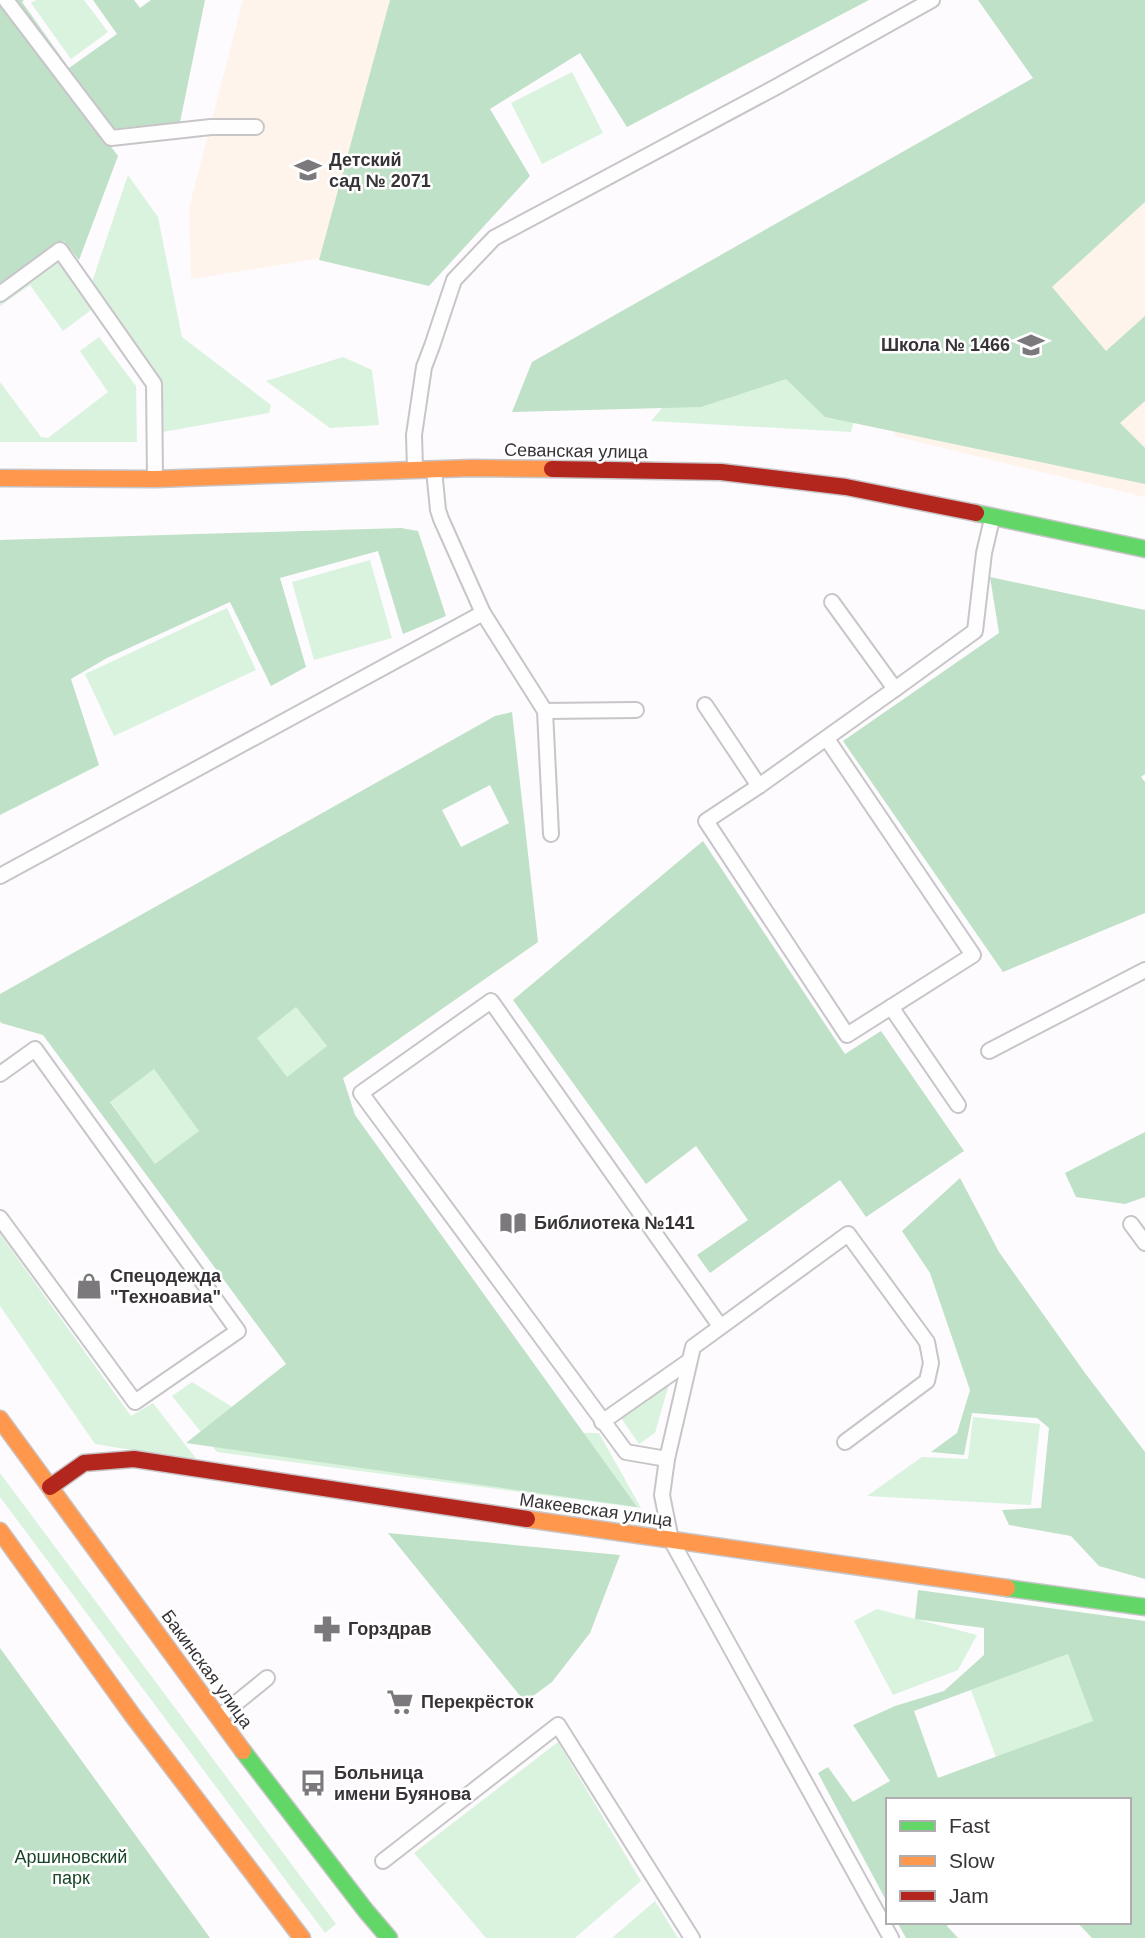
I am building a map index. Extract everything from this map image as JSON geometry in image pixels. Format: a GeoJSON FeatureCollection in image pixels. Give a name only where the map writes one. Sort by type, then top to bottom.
{"type":"FeatureCollection","features":[{"type":"Feature","properties":{"kind":"street","name":"Севанская улица"},"geometry":{"type":"LineString","coordinates":[[0,478],[155,478],[472,468],[721,472],[846,487],[1145,549]]}},
{"type":"Feature","properties":{"kind":"street","name":"Бакинская улица"},"geometry":{"type":"LineString","coordinates":[[0,1419],[218,1718],[389,1938]]}},
{"type":"Feature","properties":{"kind":"street","name":"Макеевская улица"},"geometry":{"type":"LineString","coordinates":[[50,1487],[84,1462],[134,1459],[671,1540],[1145,1607]]}},
{"type":"Feature","properties":{"kind":"street"},"geometry":{"type":"LineString","coordinates":[[0,1531],[158,1749],[302,1938]]}},
{"type":"Feature","properties":{"kind":"lane"},"geometry":{"type":"LineString","coordinates":[[6,0],[111,138],[211,127],[256,127]]}},
{"type":"Feature","properties":{"kind":"lane"},"geometry":{"type":"LineString","coordinates":[[415,470],[414,435],[424,367],[454,280],[494,237],[776,87],[932,0]]}},
{"type":"Feature","properties":{"kind":"lane"},"geometry":{"type":"LineString","coordinates":[[0,295],[60,250],[155,384],[155,478]]}},
{"type":"Feature","properties":{"kind":"lane"},"geometry":{"type":"LineString","coordinates":[[434,469],[441,519],[483,612],[545,711],[551,834]]}},
{"type":"Feature","properties":{"kind":"lane"},"geometry":{"type":"LineString","coordinates":[[827,739],[973,955],[848,1035],[706,821],[827,739],[975,632],[984,553],[993,516]]}},
{"type":"Feature","properties":{"kind":"lane"},"geometry":{"type":"LineString","coordinates":[[832,602],[895,689]]}},
{"type":"Feature","properties":{"kind":"lane"},"geometry":{"type":"LineString","coordinates":[[0,876],[483,612]]}},
{"type":"Feature","properties":{"kind":"lane"},"geometry":{"type":"LineString","coordinates":[[705,705],[759,786]]}},
{"type":"Feature","properties":{"kind":"lane"},"geometry":{"type":"LineString","coordinates":[[545,711],[636,710]]}},
{"type":"Feature","properties":{"kind":"lane"},"geometry":{"type":"LineString","coordinates":[[989,1051],[1145,970]]}},
{"type":"Feature","properties":{"kind":"lane"},"geometry":{"type":"LineString","coordinates":[[667,1459],[626,1452],[361,1093],[491,1001],[720,1326]]}},
{"type":"Feature","properties":{"kind":"lane"},"geometry":{"type":"LineString","coordinates":[[891,1007],[958,1105]]}},
{"type":"Feature","properties":{"kind":"lane"},"geometry":{"type":"LineString","coordinates":[[0,1073],[35,1049],[238,1331],[135,1402],[0,1218]]}},
{"type":"Feature","properties":{"kind":"lane"},"geometry":{"type":"LineString","coordinates":[[1131,1224],[1145,1243]]}},
{"type":"Feature","properties":{"kind":"lane"},"geometry":{"type":"LineString","coordinates":[[845,1442],[927,1381],[931,1363],[927,1342],[848,1234],[693,1347],[667,1459],[662,1495],[671,1540],[891,1938]]}},
{"type":"Feature","properties":{"kind":"lane"},"geometry":{"type":"LineString","coordinates":[[603,1422],[689,1361]]}},
{"type":"Feature","properties":{"kind":"lane"},"geometry":{"type":"LineString","coordinates":[[218,1718],[267,1678]]}},
{"type":"Feature","properties":{"kind":"lane"},"geometry":{"type":"LineString","coordinates":[[383,1861],[558,1725],[692,1938]]}},
{"type":"Feature","properties":{"kind":"shaded area","name":"Детский сад № 2071"},"geometry":{"type":"Polygon","coordinates":[[[243,0],[432,0],[391,247],[191,279],[189,208],[243,0]]]}},
{"type":"Feature","properties":{"kind":"shaded area","name":"Школа № 1466"},"geometry":{"type":"Polygon","coordinates":[[[1145,134],[1145,497],[894,436],[940,255],[1145,134]]]}},
{"type":"Feature","properties":{"kind":"green space"},"geometry":{"type":"Polygon","coordinates":[[[0,0],[24,0],[22,2],[69,68],[117,34],[93,0],[134,0],[140,8],[151,0],[205,0],[180,122],[111,129],[103,136],[118,156],[79,260],[64,241],[0,287],[0,0]]]}},
{"type":"Feature","properties":{"kind":"green space"},"geometry":{"type":"Polygon","coordinates":[[[36,0],[84,0],[108,32],[71,59],[31,3],[36,0]]]}},
{"type":"Feature","properties":{"kind":"green space"},"geometry":{"type":"Polygon","coordinates":[[[390,0],[869,0],[627,127],[580,53],[490,109],[530,176],[429,286],[319,260],[390,0]]]}},
{"type":"Feature","properties":{"kind":"green space"},"geometry":{"type":"Polygon","coordinates":[[[978,0],[1145,0],[1145,202],[1052,287],[1106,351],[1145,316],[1145,401],[1120,423],[1145,448],[1145,484],[825,417],[786,379],[701,407],[512,412],[532,362],[1033,78],[978,0]]]}},
{"type":"Feature","properties":{"kind":"green space"},"geometry":{"type":"Polygon","coordinates":[[[572,72],[603,133],[542,164],[511,103],[572,72]]]}},
{"type":"Feature","properties":{"kind":"green space"},"geometry":{"type":"Polygon","coordinates":[[[128,175],[158,217],[182,337],[271,405],[269,413],[163,432],[162,382],[92,282],[128,175]]]}},
{"type":"Feature","properties":{"kind":"green space"},"geometry":{"type":"Polygon","coordinates":[[[898,256],[851,432],[651,421],[683,384],[898,256]]]}},
{"type":"Feature","properties":{"kind":"green space"},"geometry":{"type":"Polygon","coordinates":[[[57,261],[91,310],[63,331],[30,285],[0,306],[0,301],[57,261]]]}},
{"type":"Feature","properties":{"kind":"green space"},"geometry":{"type":"Polygon","coordinates":[[[99,337],[136,386],[137,442],[0,442],[0,382],[41,437],[48,438],[108,392],[80,351],[99,337]]]}},
{"type":"Feature","properties":{"kind":"green space"},"geometry":{"type":"Polygon","coordinates":[[[343,357],[372,370],[379,425],[330,428],[266,381],[343,357]]]}},
{"type":"Feature","properties":{"kind":"green space"},"geometry":{"type":"Polygon","coordinates":[[[401,528],[418,531],[446,616],[403,634],[378,551],[280,578],[306,667],[271,686],[230,602],[107,658],[71,679],[99,765],[0,815],[0,540],[401,528]]]}},
{"type":"Feature","properties":{"kind":"green space"},"geometry":{"type":"Polygon","coordinates":[[[370,560],[392,638],[314,660],[292,582],[370,560]]]}},
{"type":"Feature","properties":{"kind":"green space"},"geometry":{"type":"Polygon","coordinates":[[[990,577],[1145,610],[1145,774],[1141,777],[1145,782],[1145,913],[1003,972],[843,741],[999,633],[990,577]]]}},
{"type":"Feature","properties":{"kind":"green space"},"geometry":{"type":"Polygon","coordinates":[[[227,608],[256,670],[114,736],[85,674],[227,608]]]}},
{"type":"Feature","properties":{"kind":"green space"},"geometry":{"type":"Polygon","coordinates":[[[512,712],[538,942],[343,1078],[355,1115],[637,1507],[186,1443],[286,1364],[43,1035],[0,1021],[0,994],[495,716],[512,712]],[[490,785],[442,810],[461,847],[509,823],[490,785]],[[296,1007],[257,1038],[287,1077],[327,1046],[296,1007]],[[154,1069],[110,1102],[155,1164],[199,1131],[154,1069]]]}},
{"type":"Feature","properties":{"kind":"green space"},"geometry":{"type":"Polygon","coordinates":[[[703,841],[845,1054],[881,1031],[964,1151],[866,1217],[840,1180],[710,1273],[697,1255],[748,1220],[696,1146],[646,1184],[513,1000],[703,841]]]}},
{"type":"Feature","properties":{"kind":"green space"},"geometry":{"type":"Polygon","coordinates":[[[296,1007],[327,1046],[287,1078],[256,1038],[296,1007]]]}},
{"type":"Feature","properties":{"kind":"green space"},"geometry":{"type":"Polygon","coordinates":[[[154,1069],[200,1131],[155,1164],[110,1101],[154,1069]]]}},
{"type":"Feature","properties":{"kind":"green space"},"geometry":{"type":"Polygon","coordinates":[[[1145,1132],[1145,1197],[1125,1204],[1076,1197],[1065,1173],[1145,1132]]]}},
{"type":"Feature","properties":{"kind":"green space"},"geometry":{"type":"Polygon","coordinates":[[[960,1178],[999,1252],[1145,1452],[1145,1579],[1099,1566],[1071,1536],[1009,1525],[1002,1510],[1041,1508],[1049,1428],[1037,1418],[972,1413],[964,1455],[931,1452],[957,1433],[970,1390],[930,1273],[902,1231],[960,1178]]]}},
{"type":"Feature","properties":{"kind":"green space"},"geometry":{"type":"Polygon","coordinates":[[[0,1234],[131,1416],[153,1403],[198,1461],[95,1444],[0,1306],[0,1234]]]}},
{"type":"Feature","properties":{"kind":"green space"},"geometry":{"type":"Polygon","coordinates":[[[192,1382],[271,1431],[599,1433],[641,1508],[217,1452],[172,1396],[192,1382]]]}},
{"type":"Feature","properties":{"kind":"green space"},"geometry":{"type":"Polygon","coordinates":[[[669,1384],[655,1433],[639,1444],[621,1418],[669,1384]]]}},
{"type":"Feature","properties":{"kind":"green space"},"geometry":{"type":"Polygon","coordinates":[[[973,1417],[1040,1424],[1031,1505],[867,1496],[922,1457],[968,1459],[973,1417]]]}},
{"type":"Feature","properties":{"kind":"green space"},"geometry":{"type":"Polygon","coordinates":[[[0,1473],[336,1924],[325,1933],[0,1497],[0,1473]]]}},
{"type":"Feature","properties":{"kind":"green space"},"geometry":{"type":"Polygon","coordinates":[[[388,1533],[620,1555],[590,1633],[552,1682],[525,1702],[388,1533]]]}},
{"type":"Feature","properties":{"kind":"green space"},"geometry":{"type":"Polygon","coordinates":[[[918,1590],[1145,1621],[1145,1938],[1092,1938],[1079,1924],[1131,1924],[1131,1798],[886,1798],[886,1900],[818,1773],[828,1767],[853,1802],[890,1781],[853,1725],[895,1706],[944,1691],[984,1655],[984,1628],[915,1619],[918,1590]],[[1068,1654],[914,1711],[938,1778],[1093,1721],[1068,1654]]]}},
{"type":"Feature","properties":{"kind":"green space"},"geometry":{"type":"Polygon","coordinates":[[[877,1609],[977,1635],[958,1670],[893,1695],[854,1621],[877,1609]]]}},
{"type":"Feature","properties":{"kind":"green space","name":"Аршиновский парк"},"geometry":{"type":"Polygon","coordinates":[[[0,1648],[210,1938],[0,1938],[0,1648]]]}},
{"type":"Feature","properties":{"kind":"green space"},"geometry":{"type":"Polygon","coordinates":[[[1068,1654],[1093,1721],[996,1757],[971,1690],[1068,1654]]]}},
{"type":"Feature","properties":{"kind":"green space"},"geometry":{"type":"Polygon","coordinates":[[[558,1742],[641,1881],[575,1938],[486,1938],[414,1853],[558,1742]]]}},
{"type":"Feature","properties":{"kind":"green space"},"geometry":{"type":"Polygon","coordinates":[[[655,1901],[678,1938],[612,1938],[655,1901]]]}},
{"type":"Feature","properties":{"kind":"green space"},"geometry":{"type":"Polygon","coordinates":[[[898,1924],[948,1924],[947,1926],[958,1938],[906,1938],[898,1924]]]}},
{"type":"Feature","properties":{"kind":"traffic: fast"},"geometry":{"type":"LineString","coordinates":[[976,513],[1145,549]]}},
{"type":"Feature","properties":{"kind":"traffic: fast"},"geometry":{"type":"LineString","coordinates":[[1007,1588],[1145,1607]]}},
{"type":"Feature","properties":{"kind":"traffic: fast"},"geometry":{"type":"LineString","coordinates":[[243,1751],[389,1938]]}},
{"type":"Feature","properties":{"kind":"traffic: slow"},"geometry":{"type":"LineString","coordinates":[[0,478],[155,479],[472,468],[552,469]]}},
{"type":"Feature","properties":{"kind":"traffic: slow"},"geometry":{"type":"LineString","coordinates":[[0,1419],[243,1751]]}},
{"type":"Feature","properties":{"kind":"traffic: slow"},"geometry":{"type":"LineString","coordinates":[[527,1519],[1007,1588]]}},
{"type":"Feature","properties":{"kind":"traffic: slow"},"geometry":{"type":"LineString","coordinates":[[0,1531],[133,1716],[302,1938]]}},
{"type":"Feature","properties":{"kind":"traffic: jam"},"geometry":{"type":"LineString","coordinates":[[552,469],[721,472],[846,487],[976,513]]}},
{"type":"Feature","properties":{"kind":"traffic: jam"},"geometry":{"type":"LineString","coordinates":[[50,1487],[84,1463],[134,1459],[527,1519]]}},
{"type":"Feature","properties":{"kind":"place","name":"Детский сад № 2071"},"geometry":{"type":"Point","coordinates":[308,170]}},
{"type":"Feature","properties":{"kind":"place","name":"Школа № 1466"},"geometry":{"type":"Point","coordinates":[1031,345]}},
{"type":"Feature","properties":{"kind":"place","name":"Библиотека №141"},"geometry":{"type":"Point","coordinates":[513,1223]}},
{"type":"Feature","properties":{"kind":"place","name":"Спецодежда \"Техноавиа\""},"geometry":{"type":"Point","coordinates":[89,1286]}},
{"type":"Feature","properties":{"kind":"place","name":"Горздрав"},"geometry":{"type":"Point","coordinates":[327,1629]}},
{"type":"Feature","properties":{"kind":"place","name":"Перекрёсток"},"geometry":{"type":"Point","coordinates":[400,1702]}},
{"type":"Feature","properties":{"kind":"place","name":"Больница имени Буянова"},"geometry":{"type":"Point","coordinates":[313,1783]}}]}
